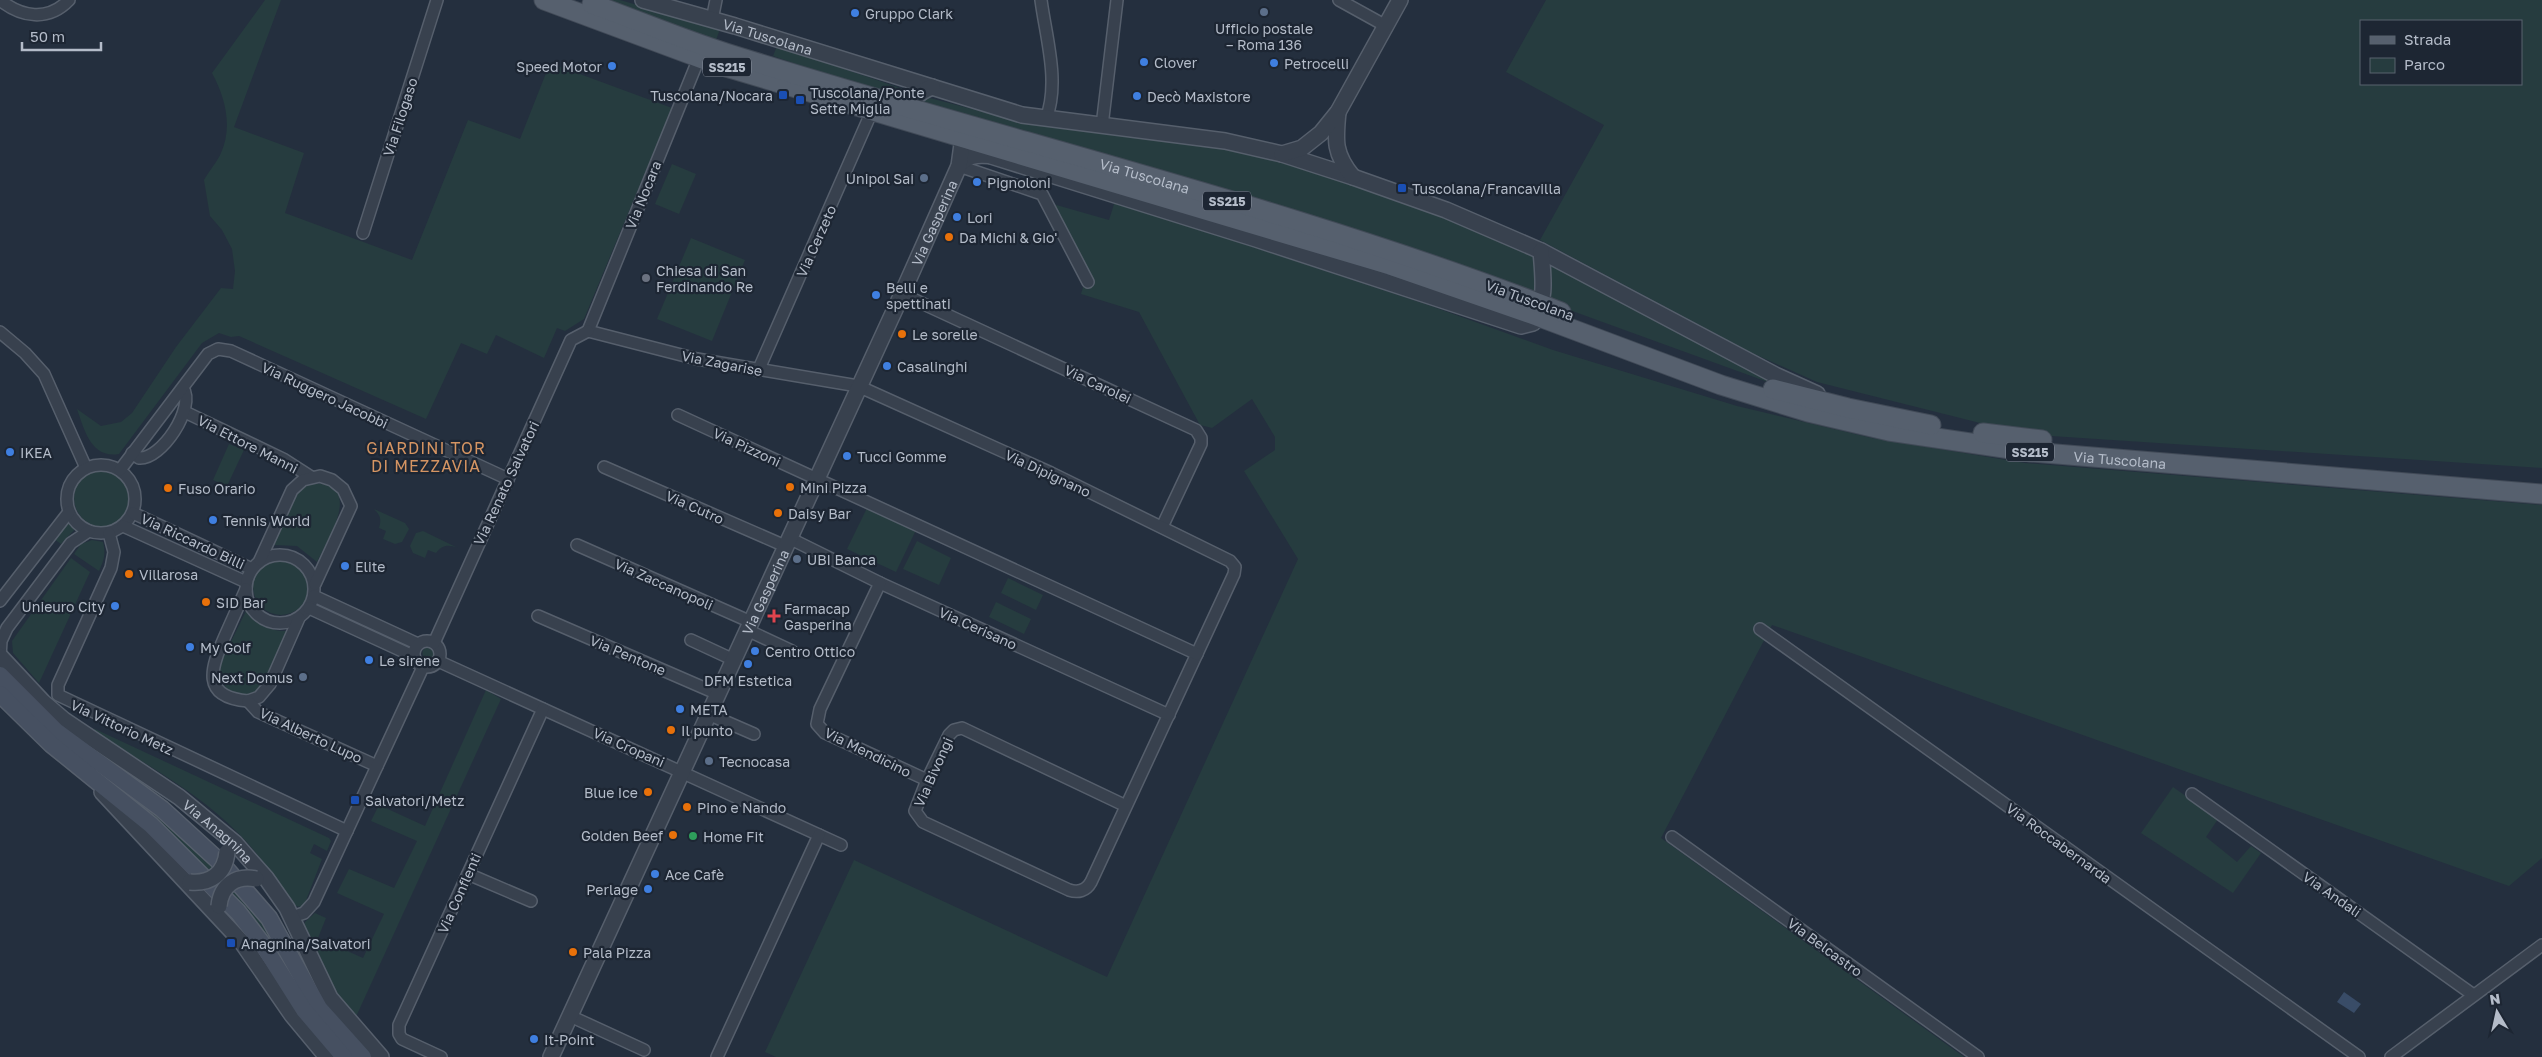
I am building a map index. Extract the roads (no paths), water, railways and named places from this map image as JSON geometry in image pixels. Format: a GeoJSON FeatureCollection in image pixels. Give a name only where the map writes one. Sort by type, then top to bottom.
{"type":"FeatureCollection","features":[{"type":"Feature","properties":{"kind":"main road","name":"Via Tuscolana"},"geometry":{"type":"LineString","coordinates":[[544,0],[585,4],[912,115],[1346,237],[1539,310],[1755,396],[1808,412],[1889,431],[2048,454],[2542,494]]}},
{"type":"Feature","properties":{"kind":"main road","name":"Via Tuscolana"},"geometry":{"type":"LineString","coordinates":[[585,4],[699,58],[872,111],[912,115],[963,138],[1382,262],[1539,310],[1751,382],[1848,408],[1926,424],[2064,443],[2542,481]]}},
{"type":"Feature","properties":{"kind":"main road","name":"Via Anagnina"},"geometry":{"type":"LineString","coordinates":[[0,675],[56,731],[162,809],[221,863],[269,918],[320,1008],[363,1057]]}},
{"type":"Feature","properties":{"kind":"main road"},"geometry":{"type":"LineString","coordinates":[[0,694],[34,729],[84,772],[151,825],[238,912],[261,942],[304,1010],[344,1057]]}},
{"type":"Feature","properties":{"kind":"street"},"geometry":{"type":"LineString","coordinates":[[0,0],[16,11],[33,15],[54,11],[69,0]]}},
{"type":"Feature","properties":{"kind":"street","name":"Via Filogaso"},"geometry":{"type":"LineString","coordinates":[[363,233],[437,0]]}},
{"type":"Feature","properties":{"kind":"street","name":"Via Tuscolana"},"geometry":{"type":"LineString","coordinates":[[643,0],[1016,114],[1208,138],[1282,154],[1353,177],[1446,210],[1541,250],[1775,375],[1848,408]]}},
{"type":"Feature","properties":{"kind":"street"},"geometry":{"type":"LineString","coordinates":[[712,20],[716,0]]}},
{"type":"Feature","properties":{"kind":"street"},"geometry":{"type":"LineString","coordinates":[[1041,0],[1053,90],[1046,119]]}},
{"type":"Feature","properties":{"kind":"street"},"geometry":{"type":"LineString","coordinates":[[1102,126],[1117,0]]}},
{"type":"Feature","properties":{"kind":"street"},"geometry":{"type":"LineString","coordinates":[[1338,0],[1386,26]]}},
{"type":"Feature","properties":{"kind":"street"},"geometry":{"type":"LineString","coordinates":[[1282,154],[1302,148],[1314,140],[1338,112],[1400,0]]}},
{"type":"Feature","properties":{"kind":"street","name":"Via Nocara"},"geometry":{"type":"LineString","coordinates":[[588,331],[699,58]]}},
{"type":"Feature","properties":{"kind":"street"},"geometry":{"type":"LineString","coordinates":[[912,115],[921,92],[932,87]]}},
{"type":"Feature","properties":{"kind":"street","name":"Via Cerzeto"},"geometry":{"type":"LineString","coordinates":[[758,371],[872,111]]}},
{"type":"Feature","properties":{"kind":"street"},"geometry":{"type":"LineString","coordinates":[[1338,112],[1336,136],[1338,154],[1353,177]]}},
{"type":"Feature","properties":{"kind":"street","name":"Via Gasperina"},"geometry":{"type":"LineString","coordinates":[[551,1057],[858,386],[902,294],[959,166],[963,138]]}},
{"type":"Feature","properties":{"kind":"street"},"geometry":{"type":"LineString","coordinates":[[1053,164],[991,156],[968,157],[959,166],[1042,194],[1088,282]]}},
{"type":"Feature","properties":{"kind":"street","name":"Via Tuscolana"},"geometry":{"type":"LineString","coordinates":[[991,156],[1256,239],[1522,326],[1530,325],[1539,310]]}},
{"type":"Feature","properties":{"kind":"street"},"geometry":{"type":"LineString","coordinates":[[1185,203],[1256,239]]}},
{"type":"Feature","properties":{"kind":"street"},"geometry":{"type":"LineString","coordinates":[[1539,310],[1544,284],[1541,250]]}},
{"type":"Feature","properties":{"kind":"street","name":"Via Carolei"},"geometry":{"type":"LineString","coordinates":[[902,294],[1196,430],[1201,438],[1201,444],[1162,527]]}},
{"type":"Feature","properties":{"kind":"street","name":"Via Zagarise"},"geometry":{"type":"LineString","coordinates":[[588,331],[697,359],[758,371],[858,386]]}},
{"type":"Feature","properties":{"kind":"street","name":"Via Renato Salvatori"},"geometry":{"type":"LineString","coordinates":[[434,642],[571,340],[588,331]]}},
{"type":"Feature","properties":{"kind":"street"},"geometry":{"type":"LineString","coordinates":[[0,332],[25,353],[44,374],[86,468]]}},
{"type":"Feature","properties":{"kind":"street","name":"Via Ruggero Jacobbi"},"geometry":{"type":"LineString","coordinates":[[120,470],[210,353],[218,349],[228,350],[508,479]]}},
{"type":"Feature","properties":{"kind":"street","name":"Via Dipignano"},"geometry":{"type":"LineString","coordinates":[[858,386],[1050,473],[1227,559],[1234,565]]}},
{"type":"Feature","properties":{"kind":"street"},"geometry":{"type":"LineString","coordinates":[[132,453],[143,459],[152,455],[164,444],[185,412],[187,401],[183,388]]}},
{"type":"Feature","properties":{"kind":"street","name":"Via Ettore Manni"},"geometry":{"type":"LineString","coordinates":[[185,412],[283,459],[311,477]]}},
{"type":"Feature","properties":{"kind":"street","name":"Via Pizzoni"},"geometry":{"type":"LineString","coordinates":[[678,414],[817,479]]}},
{"type":"Feature","properties":{"kind":"street"},"geometry":{"type":"LineString","coordinates":[[98,464],[109,465],[120,470],[133,484],[136,493],[133,513],[123,526],[109,533],[90,531],[81,527],[69,512],[68,492],[71,482],[86,468],[98,464]]}},
{"type":"Feature","properties":{"kind":"street","name":"Via Cutro"},"geometry":{"type":"LineString","coordinates":[[604,467],[787,542]]}},
{"type":"Feature","properties":{"kind":"street"},"geometry":{"type":"LineString","coordinates":[[248,701],[259,697],[270,684],[299,618],[309,608],[314,596],[315,584],[351,506],[346,494],[337,483],[326,478],[311,477],[303,480],[292,490],[246,586],[248,600],[260,616],[279,623],[299,618]]}},
{"type":"Feature","properties":{"kind":"street"},"geometry":{"type":"LineString","coordinates":[[817,479],[1197,654]]}},
{"type":"Feature","properties":{"kind":"street"},"geometry":{"type":"LineString","coordinates":[[0,601],[69,512]]}},
{"type":"Feature","properties":{"kind":"street","name":"Via Riccardo Billi"},"geometry":{"type":"LineString","coordinates":[[133,513],[256,564]]}},
{"type":"Feature","properties":{"kind":"street","name":"Via Riccardo Billi"},"geometry":{"type":"LineString","coordinates":[[123,526],[246,586]]}},
{"type":"Feature","properties":{"kind":"street"},"geometry":{"type":"LineString","coordinates":[[0,657],[1,641],[7,628],[71,543],[90,531]]}},
{"type":"Feature","properties":{"kind":"street","name":"Via Vittorio Metz"},"geometry":{"type":"LineString","coordinates":[[109,533],[114,552],[111,568],[58,684],[58,695],[347,831]]}},
{"type":"Feature","properties":{"kind":"street","name":"Via Cerisano"},"geometry":{"type":"LineString","coordinates":[[787,542],[1169,714]]}},
{"type":"Feature","properties":{"kind":"street","name":"Via Zaccanopoli"},"geometry":{"type":"LineString","coordinates":[[577,545],[749,626],[792,651]]}},
{"type":"Feature","properties":{"kind":"street"},"geometry":{"type":"LineString","coordinates":[[256,564],[271,556],[283,554],[294,557],[304,563],[311,573],[315,584]]}},
{"type":"Feature","properties":{"kind":"street","name":"Via Bivongi"},"geometry":{"type":"LineString","coordinates":[[1126,806],[962,728],[950,733],[915,808],[916,814],[921,821],[1074,892],[1081,891],[1090,885],[1234,574],[1234,565]]}},
{"type":"Feature","properties":{"kind":"street","name":"Via Mendicino"},"geometry":{"type":"LineString","coordinates":[[880,583],[820,710],[817,724],[826,733],[927,780]]}},
{"type":"Feature","properties":{"kind":"street","name":"Via Alberto Lupo"},"geometry":{"type":"LineString","coordinates":[[246,586],[212,666],[212,677],[220,691],[236,699],[248,701],[258,712],[377,766]]}},
{"type":"Feature","properties":{"kind":"street"},"geometry":{"type":"LineString","coordinates":[[314,596],[418,644],[426,641],[434,642],[440,653],[438,661],[432,667],[423,667],[416,663],[414,656],[418,644]]}},
{"type":"Feature","properties":{"kind":"street"},"geometry":{"type":"LineString","coordinates":[[309,608],[414,656]]}},
{"type":"Feature","properties":{"kind":"street","name":"Via Pentone"},"geometry":{"type":"LineString","coordinates":[[538,616],[718,694]]}},
{"type":"Feature","properties":{"kind":"street","name":"Via Roccabernarda"},"geometry":{"type":"LineString","coordinates":[[1760,629],[2359,1057]]}},
{"type":"Feature","properties":{"kind":"street"},"geometry":{"type":"LineString","coordinates":[[691,640],[734,660]]}},
{"type":"Feature","properties":{"kind":"street","name":"Via Anagnina"},"geometry":{"type":"LineString","coordinates":[[0,657],[43,702],[73,727],[188,803],[235,842],[276,893],[292,917],[330,998],[381,1057]]}},
{"type":"Feature","properties":{"kind":"street","name":"Via Cropani"},"geometry":{"type":"LineString","coordinates":[[438,661],[841,845]]}},
{"type":"Feature","properties":{"kind":"street"},"geometry":{"type":"LineString","coordinates":[[292,917],[304,913],[312,905],[423,667]]}},
{"type":"Feature","properties":{"kind":"street","name":"Via Conflenti"},"geometry":{"type":"LineString","coordinates":[[441,1057],[402,1039],[398,1031],[543,708]]}},
{"type":"Feature","properties":{"kind":"street"},"geometry":{"type":"LineString","coordinates":[[708,714],[754,734]]}},
{"type":"Feature","properties":{"kind":"street"},"geometry":{"type":"LineString","coordinates":[[84,772],[186,880],[220,913],[292,1015],[326,1057]]}},
{"type":"Feature","properties":{"kind":"street","name":"Via Andali"},"geometry":{"type":"LineString","coordinates":[[2192,794],[2472,994]]}},
{"type":"Feature","properties":{"kind":"street"},"geometry":{"type":"LineString","coordinates":[[186,880],[204,882],[216,877],[224,865],[227,852],[222,839],[188,803]]}},
{"type":"Feature","properties":{"kind":"street"},"geometry":{"type":"LineString","coordinates":[[717,1057],[819,835]]}},
{"type":"Feature","properties":{"kind":"street","name":"Via Belcastro"},"geometry":{"type":"LineString","coordinates":[[1672,837],[1978,1057]]}},
{"type":"Feature","properties":{"kind":"street"},"geometry":{"type":"LineString","coordinates":[[468,874],[531,902]]}},
{"type":"Feature","properties":{"kind":"street"},"geometry":{"type":"LineString","coordinates":[[220,913],[222,892],[229,884],[244,878],[256,879],[276,893]]}},
{"type":"Feature","properties":{"kind":"street"},"geometry":{"type":"LineString","coordinates":[[2391,1057],[2472,994],[2542,945]]}},
{"type":"Feature","properties":{"kind":"street"},"geometry":{"type":"LineString","coordinates":[[570,1016],[644,1050]]}},
{"type":"Feature","properties":{"kind":"water"},"geometry":{"type":"Polygon","coordinates":[[[2344,992],[2361,1004],[2354,1013],[2337,1002],[2344,992]]]}},
{"type":"Feature","properties":{"kind":"place","name":"Ufficio postale – Roma 136"},"geometry":{"type":"Point","coordinates":[1264,12]}},
{"type":"Feature","properties":{"kind":"place","name":"Gruppo Clark"},"geometry":{"type":"Point","coordinates":[855,13]}},
{"type":"Feature","properties":{"kind":"place","name":"Clover"},"geometry":{"type":"Point","coordinates":[1144,62]}},
{"type":"Feature","properties":{"kind":"place","name":"Petrocelli"},"geometry":{"type":"Point","coordinates":[1274,63]}},
{"type":"Feature","properties":{"kind":"place","name":"Speed Motor"},"geometry":{"type":"Point","coordinates":[612,66]}},
{"type":"Feature","properties":{"kind":"place","name":"Tuscolana/Nocara"},"geometry":{"type":"Point","coordinates":[783,95]}},
{"type":"Feature","properties":{"kind":"place","name":"Decò Maxistore"},"geometry":{"type":"Point","coordinates":[1137,96]}},
{"type":"Feature","properties":{"kind":"place","name":"Tuscolana/Ponte Sette Miglia"},"geometry":{"type":"Point","coordinates":[800,100]}},
{"type":"Feature","properties":{"kind":"place","name":"Unipol Sai"},"geometry":{"type":"Point","coordinates":[924,178]}},
{"type":"Feature","properties":{"kind":"place","name":"Pignoloni"},"geometry":{"type":"Point","coordinates":[977,182]}},
{"type":"Feature","properties":{"kind":"place","name":"Tuscolana/Francavilla"},"geometry":{"type":"Point","coordinates":[1402,188]}},
{"type":"Feature","properties":{"kind":"place","name":"Lori"},"geometry":{"type":"Point","coordinates":[957,217]}},
{"type":"Feature","properties":{"kind":"place","name":"Da Michi & Gio'"},"geometry":{"type":"Point","coordinates":[949,237]}},
{"type":"Feature","properties":{"kind":"place","name":"Chiesa di San Ferdinando Re"},"geometry":{"type":"Point","coordinates":[646,278]}},
{"type":"Feature","properties":{"kind":"place","name":"Belli e spettinati"},"geometry":{"type":"Point","coordinates":[876,295]}},
{"type":"Feature","properties":{"kind":"place","name":"Le sorelle"},"geometry":{"type":"Point","coordinates":[902,334]}},
{"type":"Feature","properties":{"kind":"place","name":"Casalinghi"},"geometry":{"type":"Point","coordinates":[887,366]}},
{"type":"Feature","properties":{"kind":"place","name":"IKEA"},"geometry":{"type":"Point","coordinates":[10,452]}},
{"type":"Feature","properties":{"kind":"place","name":"Tucci Gomme"},"geometry":{"type":"Point","coordinates":[847,456]}},
{"type":"Feature","properties":{"kind":"place","name":"Mini Pizza"},"geometry":{"type":"Point","coordinates":[790,487]}},
{"type":"Feature","properties":{"kind":"place","name":"Fuso Orario"},"geometry":{"type":"Point","coordinates":[168,488]}},
{"type":"Feature","properties":{"kind":"place","name":"Daisy Bar"},"geometry":{"type":"Point","coordinates":[778,513]}},
{"type":"Feature","properties":{"kind":"place","name":"Tennis World"},"geometry":{"type":"Point","coordinates":[213,520]}},
{"type":"Feature","properties":{"kind":"place","name":"UBI Banca"},"geometry":{"type":"Point","coordinates":[797,559]}},
{"type":"Feature","properties":{"kind":"place","name":"Elite"},"geometry":{"type":"Point","coordinates":[345,566]}},
{"type":"Feature","properties":{"kind":"place","name":"Villarosa"},"geometry":{"type":"Point","coordinates":[129,574]}},
{"type":"Feature","properties":{"kind":"place","name":"SID Bar"},"geometry":{"type":"Point","coordinates":[206,602]}},
{"type":"Feature","properties":{"kind":"place","name":"Unieuro City"},"geometry":{"type":"Point","coordinates":[115,606]}},
{"type":"Feature","properties":{"kind":"place","name":"Farmacap Gasperina"},"geometry":{"type":"Point","coordinates":[774,616]}},
{"type":"Feature","properties":{"kind":"place","name":"My Golf"},"geometry":{"type":"Point","coordinates":[190,647]}},
{"type":"Feature","properties":{"kind":"place","name":"Centro Ottico"},"geometry":{"type":"Point","coordinates":[755,651]}},
{"type":"Feature","properties":{"kind":"place","name":"Le sirene"},"geometry":{"type":"Point","coordinates":[369,660]}},
{"type":"Feature","properties":{"kind":"place","name":"DFM Estetica"},"geometry":{"type":"Point","coordinates":[748,664]}},
{"type":"Feature","properties":{"kind":"place","name":"Next Domus"},"geometry":{"type":"Point","coordinates":[303,677]}},
{"type":"Feature","properties":{"kind":"place","name":"META"},"geometry":{"type":"Point","coordinates":[680,709]}},
{"type":"Feature","properties":{"kind":"place","name":"Il punto"},"geometry":{"type":"Point","coordinates":[671,730]}},
{"type":"Feature","properties":{"kind":"place","name":"Tecnocasa"},"geometry":{"type":"Point","coordinates":[709,761]}},
{"type":"Feature","properties":{"kind":"place","name":"Blue Ice"},"geometry":{"type":"Point","coordinates":[648,792]}},
{"type":"Feature","properties":{"kind":"place","name":"Salvatori/Metz"},"geometry":{"type":"Point","coordinates":[355,800]}},
{"type":"Feature","properties":{"kind":"place","name":"Pino e Nando"},"geometry":{"type":"Point","coordinates":[687,807]}},
{"type":"Feature","properties":{"kind":"place","name":"Golden Beef"},"geometry":{"type":"Point","coordinates":[673,835]}},
{"type":"Feature","properties":{"kind":"place","name":"Home Fit"},"geometry":{"type":"Point","coordinates":[693,836]}},
{"type":"Feature","properties":{"kind":"place","name":"Ace Cafè"},"geometry":{"type":"Point","coordinates":[655,874]}},
{"type":"Feature","properties":{"kind":"place","name":"Perlage"},"geometry":{"type":"Point","coordinates":[648,889]}},
{"type":"Feature","properties":{"kind":"place","name":"Anagnina/Salvatori"},"geometry":{"type":"Point","coordinates":[231,943]}},
{"type":"Feature","properties":{"kind":"place","name":"Pala Pizza"},"geometry":{"type":"Point","coordinates":[573,952]}},
{"type":"Feature","properties":{"kind":"place","name":"It-Point"},"geometry":{"type":"Point","coordinates":[534,1039]}},
{"type":"Feature","properties":{"kind":"district","name":"GIARDINI TOR DI MEZZAVIA"},"geometry":{"type":"Point","coordinates":[426,457]}}]}
